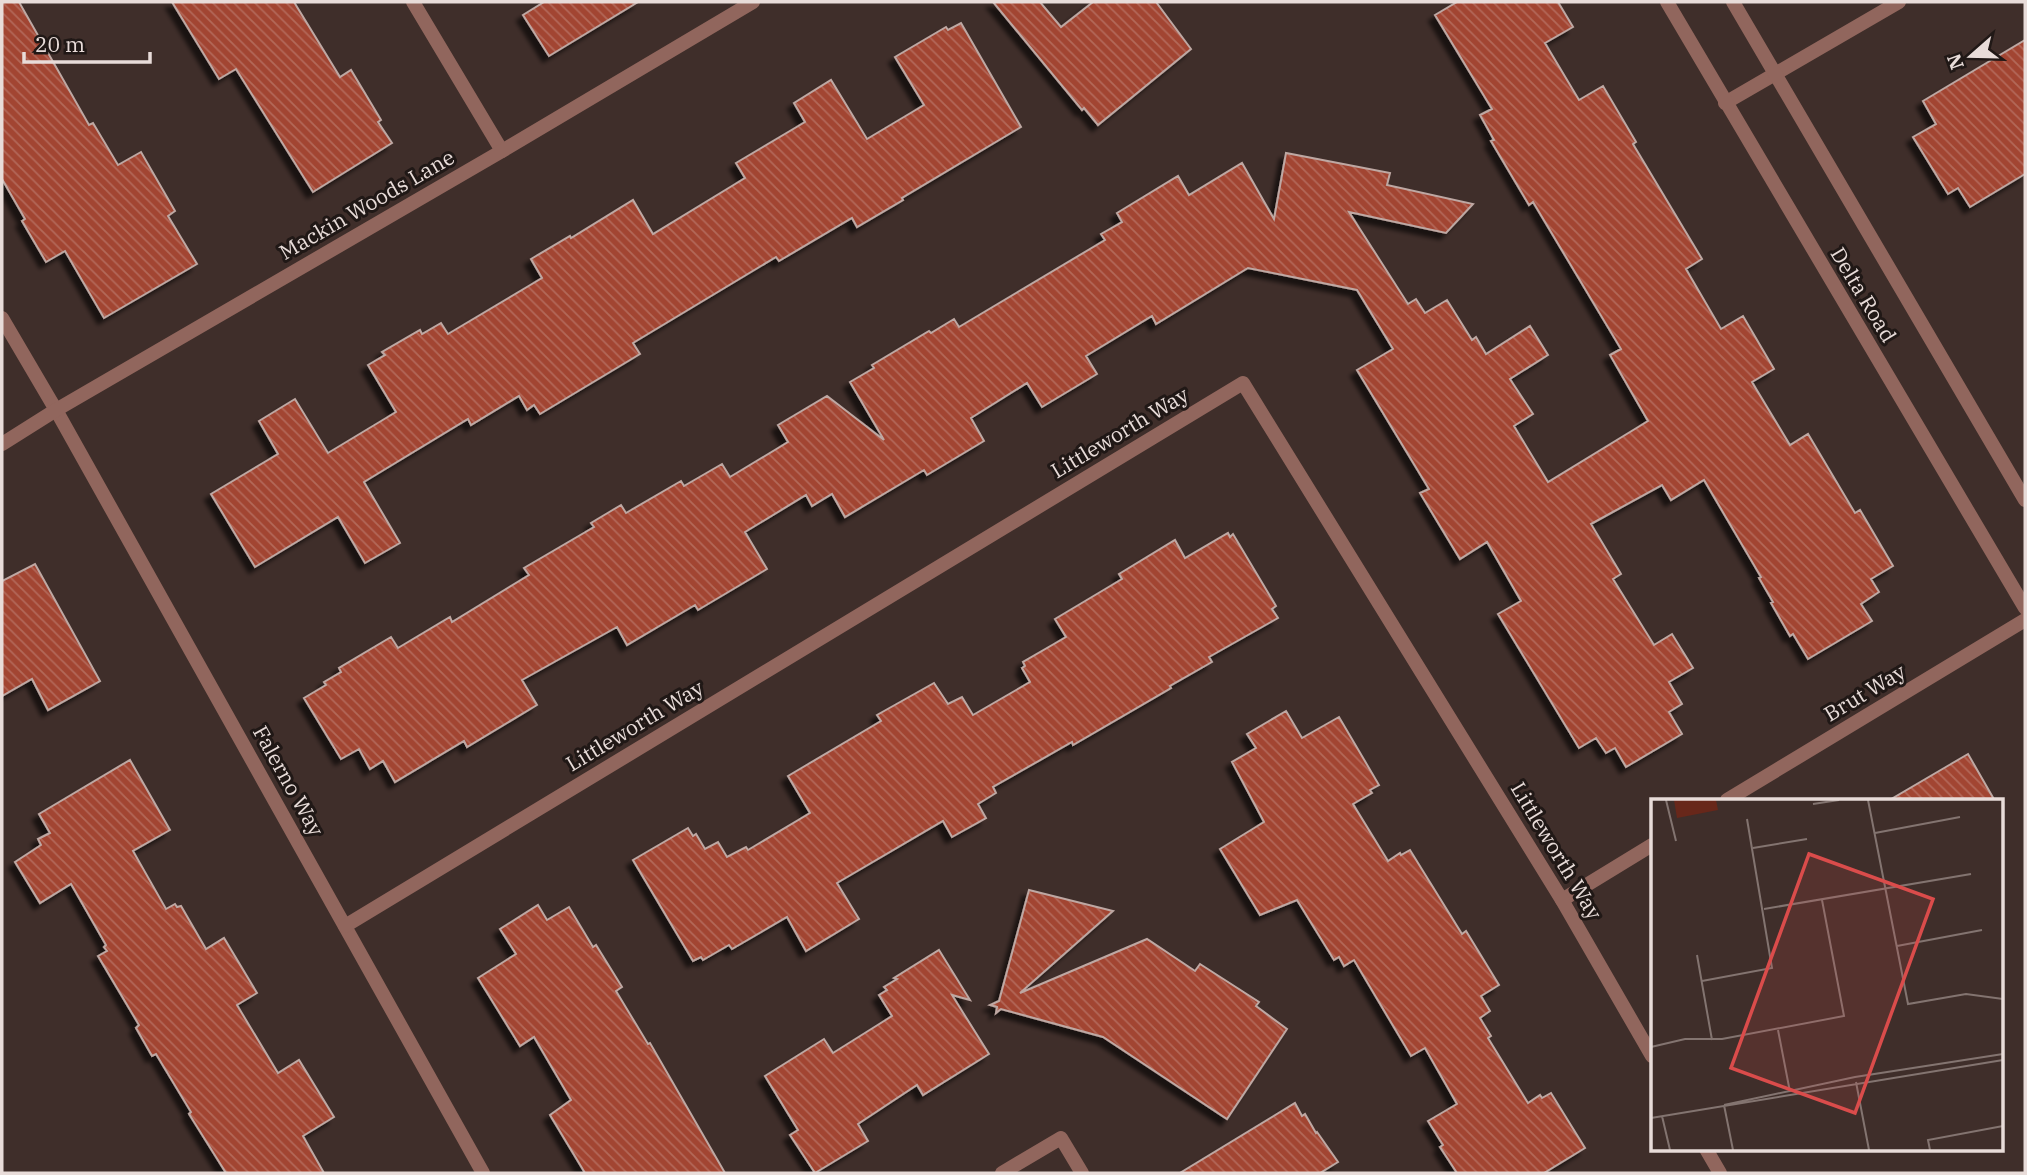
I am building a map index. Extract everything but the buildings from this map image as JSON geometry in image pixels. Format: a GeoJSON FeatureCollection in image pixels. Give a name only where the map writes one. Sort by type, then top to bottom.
{"type":"FeatureCollection","features":[{"type":"Feature","properties":{"kind":"street"},"geometry":{"type":"LineString","coordinates":[[413,2],[502,151]]}},
{"type":"Feature","properties":{"kind":"street","name":"Mackin Woods Lane"},"geometry":{"type":"LineString","coordinates":[[2,444],[753,2]]}},
{"type":"Feature","properties":{"kind":"street","name":"Delta Road"},"geometry":{"type":"LineString","coordinates":[[1667,2],[2025,608]]}},
{"type":"Feature","properties":{"kind":"street","name":"Delta Road"},"geometry":{"type":"LineString","coordinates":[[1732,2],[2025,500]]}},
{"type":"Feature","properties":{"kind":"street"},"geometry":{"type":"LineString","coordinates":[[1725,103],[1899,2]]}},
{"type":"Feature","properties":{"kind":"street","name":"Falerno Way"},"geometry":{"type":"LineString","coordinates":[[2,318],[483,1173]]}},
{"type":"Feature","properties":{"kind":"street","name":"Littleworth Way"},"geometry":{"type":"LineString","coordinates":[[345,926],[1243,383],[1562,900],[1651,1053]]}},
{"type":"Feature","properties":{"kind":"street","name":"Brut Way"},"geometry":{"type":"LineString","coordinates":[[1729,799],[2025,620]]}},
{"type":"Feature","properties":{"kind":"street"},"geometry":{"type":"LineString","coordinates":[[1562,900],[1651,846]]}},
{"type":"Feature","properties":{"kind":"street"},"geometry":{"type":"LineString","coordinates":[[1002,1173],[1061,1138],[1082,1173]]}},
{"type":"Feature","properties":{"kind":"street"},"geometry":{"type":"LineString","coordinates":[[1707,1150],[1720,1173]]}}]}
